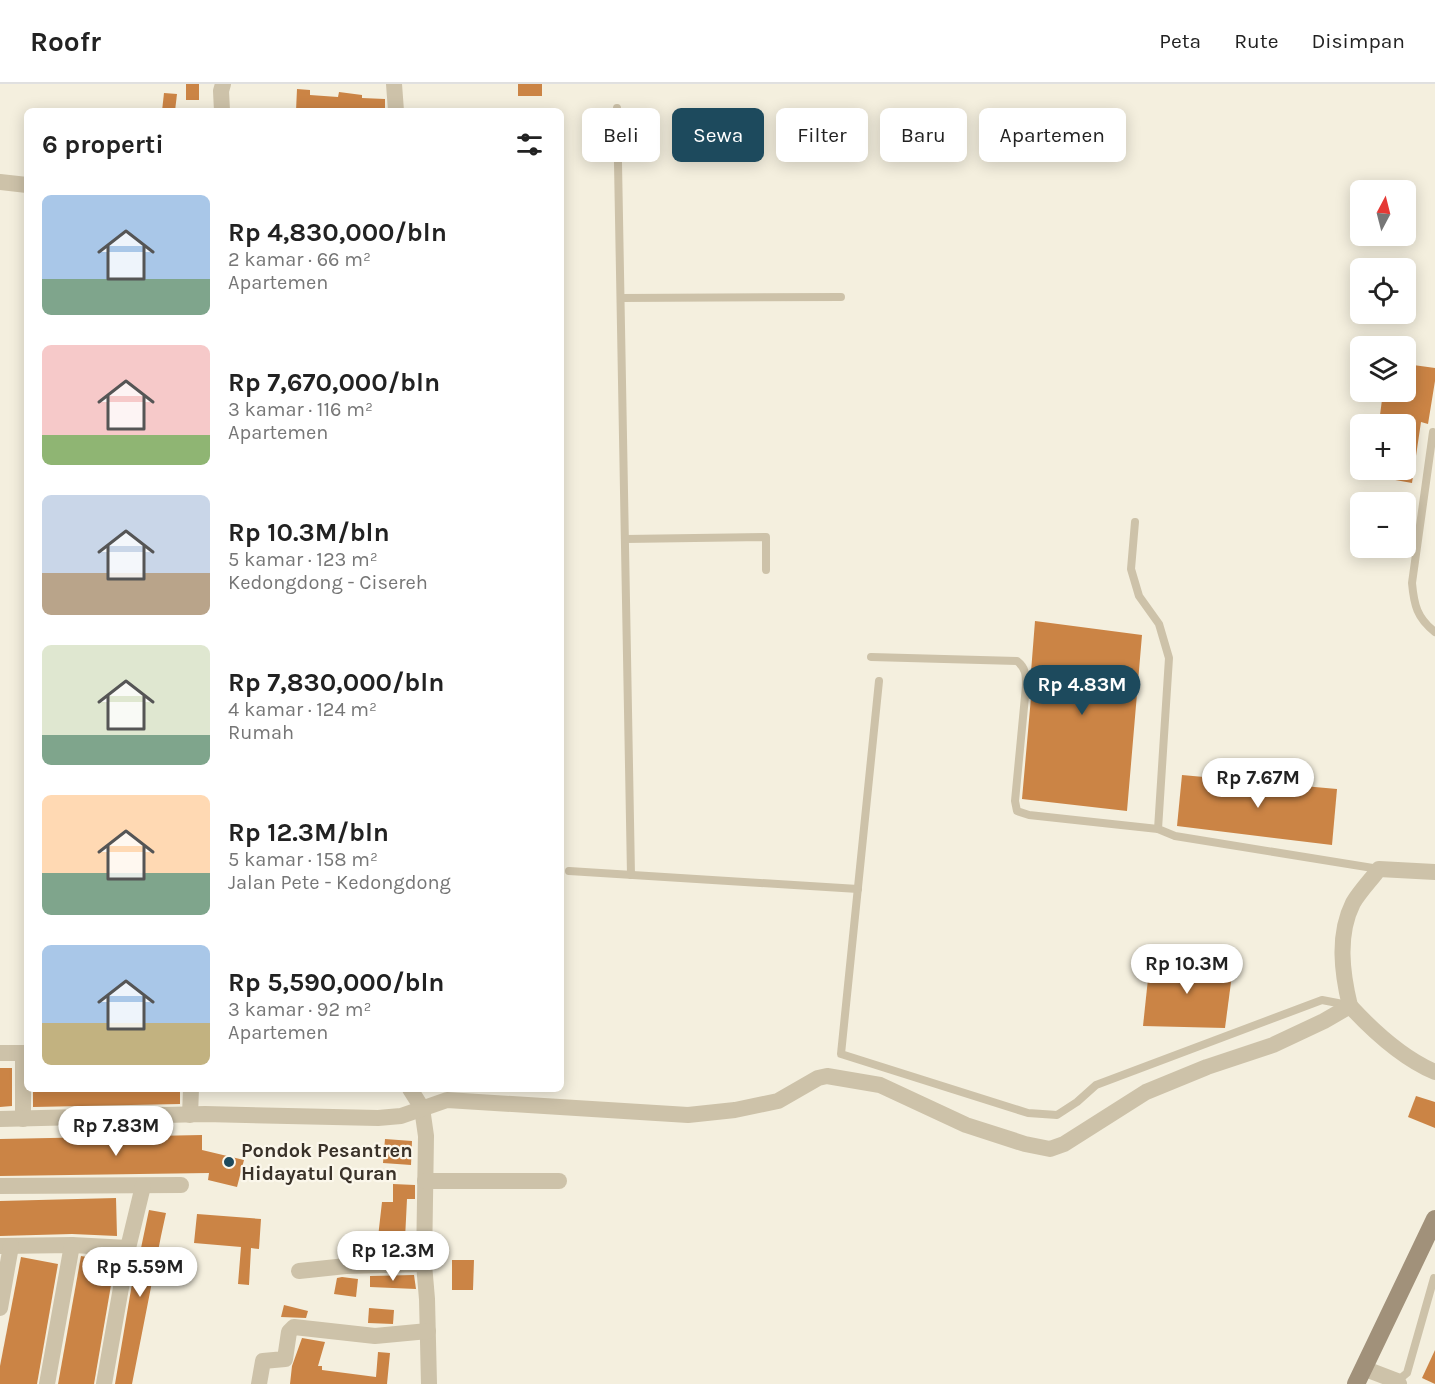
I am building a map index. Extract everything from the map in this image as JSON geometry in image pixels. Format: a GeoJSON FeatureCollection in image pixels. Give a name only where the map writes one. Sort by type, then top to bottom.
{"type":"FeatureCollection","features":[{"type":"Feature","properties":{"kind":"street"},"geometry":{"type":"LineString","coordinates":[[222,108],[220,91],[223,84]]}},
{"type":"Feature","properties":{"kind":"street"},"geometry":{"type":"LineString","coordinates":[[394,84],[396,108]]}},
{"type":"Feature","properties":{"kind":"street"},"geometry":{"type":"LineString","coordinates":[[0,182],[24,185]]}},
{"type":"Feature","properties":{"kind":"street"},"geometry":{"type":"LineString","coordinates":[[1435,872],[1379,869],[1354,903],[1343,930],[1343,978],[1350,1006],[1393,1046],[1418,1065],[1435,1072]]}},
{"type":"Feature","properties":{"kind":"street"},"geometry":{"type":"LineString","coordinates":[[0,1119],[190,1115],[378,1118],[401,1116],[458,1094],[601,1111],[688,1115],[735,1110],[778,1101],[818,1078],[838,1076],[880,1085],[966,1125],[1025,1144],[1050,1149],[1064,1144],[1146,1092],[1207,1067],[1273,1045],[1350,1006]]}},
{"type":"Feature","properties":{"kind":"street"},"geometry":{"type":"LineString","coordinates":[[0,1053],[24,1053]]}},
{"type":"Feature","properties":{"kind":"street"},"geometry":{"type":"LineString","coordinates":[[23,1119],[24,1086]]}},
{"type":"Feature","properties":{"kind":"street"},"geometry":{"type":"LineString","coordinates":[[190,1115],[192,1092]]}},
{"type":"Feature","properties":{"kind":"street"},"geometry":{"type":"LineString","coordinates":[[412,1092],[422,1108],[426,1136],[424,1264],[429,1384]]}},
{"type":"Feature","properties":{"kind":"street"},"geometry":{"type":"LineString","coordinates":[[426,1181],[559,1180]]}},
{"type":"Feature","properties":{"kind":"street"},"geometry":{"type":"LineString","coordinates":[[104,1384],[128,1248],[143,1185]]}},
{"type":"Feature","properties":{"kind":"street"},"geometry":{"type":"LineString","coordinates":[[0,1186],[181,1185]]}},
{"type":"Feature","properties":{"kind":"street"},"geometry":{"type":"LineString","coordinates":[[1398,1383],[1360,1376],[1435,1219]]}},
{"type":"Feature","properties":{"kind":"street"},"geometry":{"type":"LineString","coordinates":[[0,1308],[6,1246],[72,1245],[128,1248]]}},
{"type":"Feature","properties":{"kind":"street"},"geometry":{"type":"LineString","coordinates":[[47,1384],[72,1245]]}},
{"type":"Feature","properties":{"kind":"street"},"geometry":{"type":"LineString","coordinates":[[299,1271],[346,1266],[424,1264]]}},
{"type":"Feature","properties":{"kind":"street"},"geometry":{"type":"LineString","coordinates":[[259,1384],[263,1360],[285,1359],[289,1332],[294,1327],[375,1336],[428,1331]]}},
{"type":"Feature","properties":{"kind":"lane"},"geometry":{"type":"LineString","coordinates":[[618,162],[631,875]]}},
{"type":"Feature","properties":{"kind":"lane"},"geometry":{"type":"LineString","coordinates":[[621,298],[841,297]]}},
{"type":"Feature","properties":{"kind":"lane"},"geometry":{"type":"LineString","coordinates":[[1433,432],[1412,583],[1414,602],[1424,623],[1435,632]]}},
{"type":"Feature","properties":{"kind":"lane"},"geometry":{"type":"LineString","coordinates":[[1135,522],[1131,569],[1139,596],[1159,624],[1169,658],[1158,829]]}},
{"type":"Feature","properties":{"kind":"lane"},"geometry":{"type":"LineString","coordinates":[[625,538],[766,537],[766,570]]}},
{"type":"Feature","properties":{"kind":"lane"},"geometry":{"type":"LineString","coordinates":[[870,657],[1017,661],[1022,665],[1026,686],[1015,801],[1017,811],[1029,815],[1158,829],[1175,836],[1379,869]]}},
{"type":"Feature","properties":{"kind":"lane"},"geometry":{"type":"LineString","coordinates":[[879,681],[842,1054],[1028,1113],[1058,1115],[1096,1085],[1322,1000],[1350,1006]]}},
{"type":"Feature","properties":{"kind":"lane"},"geometry":{"type":"LineString","coordinates":[[569,871],[858,889]]}},
{"type":"Feature","properties":{"kind":"lane"},"geometry":{"type":"LineString","coordinates":[[1398,1383],[1407,1372],[1434,1278]]}},
{"type":"Feature","properties":{"kind":"building"},"geometry":{"type":"Polygon","coordinates":[[[186,84],[199,84],[199,100],[186,100],[186,84]]]}},
{"type":"Feature","properties":{"kind":"building"},"geometry":{"type":"Polygon","coordinates":[[[518,84],[542,84],[542,96],[518,96],[518,84]]]}},
{"type":"Feature","properties":{"kind":"building"},"geometry":{"type":"Polygon","coordinates":[[[297,89],[310,90],[310,95],[338,97],[339,92],[362,95],[362,98],[385,99],[385,108],[296,108],[297,89]]]}},
{"type":"Feature","properties":{"kind":"building"},"geometry":{"type":"Polygon","coordinates":[[[164,93],[177,94],[175,108],[162,108],[164,93]]]}},
{"type":"Feature","properties":{"kind":"building"},"geometry":{"type":"Polygon","coordinates":[[[1416,365],[1435,368],[1428,424],[1421,422],[1416,456],[1416,414],[1380,414],[1382,402],[1416,402],[1416,365]]]}},
{"type":"Feature","properties":{"kind":"building"},"geometry":{"type":"Polygon","coordinates":[[[1395,480],[1412,480],[1412,483],[1395,480]]]}},
{"type":"Feature","properties":{"kind":"building"},"geometry":{"type":"Polygon","coordinates":[[[1035,621],[1142,635],[1127,811],[1022,799],[1035,621]]]}},
{"type":"Feature","properties":{"kind":"building"},"geometry":{"type":"Polygon","coordinates":[[[1182,775],[1337,789],[1332,845],[1177,826],[1182,775]]]}},
{"type":"Feature","properties":{"kind":"building"},"geometry":{"type":"Polygon","coordinates":[[[1150,960],[1233,967],[1225,1028],[1143,1026],[1150,960]]]}},
{"type":"Feature","properties":{"kind":"building"},"geometry":{"type":"Polygon","coordinates":[[[0,1068],[12,1068],[12,1106],[0,1107],[0,1068]]]}},
{"type":"Feature","properties":{"kind":"building"},"geometry":{"type":"Polygon","coordinates":[[[33,1092],[180,1092],[180,1104],[33,1107],[33,1092]]]}},
{"type":"Feature","properties":{"kind":"building"},"geometry":{"type":"Polygon","coordinates":[[[1416,1096],[1435,1102],[1435,1128],[1408,1117],[1416,1096]]]}},
{"type":"Feature","properties":{"kind":"building"},"geometry":{"type":"Polygon","coordinates":[[[202,1135],[202,1150],[244,1160],[237,1187],[208,1180],[209,1173],[0,1176],[0,1139],[202,1135]]]}},
{"type":"Feature","properties":{"kind":"building"},"geometry":{"type":"Polygon","coordinates":[[[385,1139],[412,1141],[411,1165],[383,1163],[385,1139]]]}},
{"type":"Feature","properties":{"kind":"building"},"geometry":{"type":"Polygon","coordinates":[[[393,1184],[415,1185],[415,1199],[407,1199],[405,1239],[408,1239],[407,1254],[376,1255],[382,1202],[393,1202],[393,1184]]]}},
{"type":"Feature","properties":{"kind":"building"},"geometry":{"type":"Polygon","coordinates":[[[116,1198],[117,1236],[72,1234],[0,1236],[0,1201],[116,1198]]]}},
{"type":"Feature","properties":{"kind":"building"},"geometry":{"type":"Polygon","coordinates":[[[149,1210],[166,1213],[132,1384],[115,1384],[135,1266],[137,1267],[149,1210]]]}},
{"type":"Feature","properties":{"kind":"building"},"geometry":{"type":"Polygon","coordinates":[[[197,1214],[261,1219],[259,1249],[251,1248],[249,1285],[238,1284],[241,1247],[194,1243],[197,1214]]]}},
{"type":"Feature","properties":{"kind":"building"},"geometry":{"type":"Polygon","coordinates":[[[81,1256],[115,1262],[94,1384],[58,1384],[81,1256]]]}},
{"type":"Feature","properties":{"kind":"building"},"geometry":{"type":"Polygon","coordinates":[[[21,1257],[58,1264],[37,1384],[0,1384],[0,1366],[21,1257]]]}},
{"type":"Feature","properties":{"kind":"building"},"geometry":{"type":"Polygon","coordinates":[[[452,1260],[474,1260],[473,1290],[452,1290],[452,1260]]]}},
{"type":"Feature","properties":{"kind":"building"},"geometry":{"type":"Polygon","coordinates":[[[414,1275],[416,1289],[370,1287],[370,1276],[414,1275]]]}},
{"type":"Feature","properties":{"kind":"building"},"geometry":{"type":"Polygon","coordinates":[[[337,1278],[358,1279],[356,1297],[334,1294],[337,1278]]]}},
{"type":"Feature","properties":{"kind":"building"},"geometry":{"type":"Polygon","coordinates":[[[284,1305],[308,1311],[306,1318],[281,1317],[284,1305]]]}},
{"type":"Feature","properties":{"kind":"building"},"geometry":{"type":"Polygon","coordinates":[[[369,1308],[394,1310],[393,1324],[368,1323],[369,1308]]]}},
{"type":"Feature","properties":{"kind":"building"},"geometry":{"type":"Polygon","coordinates":[[[302,1338],[325,1342],[318,1366],[322,1366],[322,1370],[376,1377],[378,1352],[390,1353],[387,1384],[290,1384],[292,1366],[302,1338]]]}},
{"type":"Feature","properties":{"kind":"building"},"geometry":{"type":"Polygon","coordinates":[[[1435,1350],[1435,1384],[1422,1378],[1435,1350]]]}},
{"type":"Feature","properties":{"kind":"place","name":"Pondok Pesantren Hidayatul Quran"},"geometry":{"type":"Point","coordinates":[229,1162]}}]}
